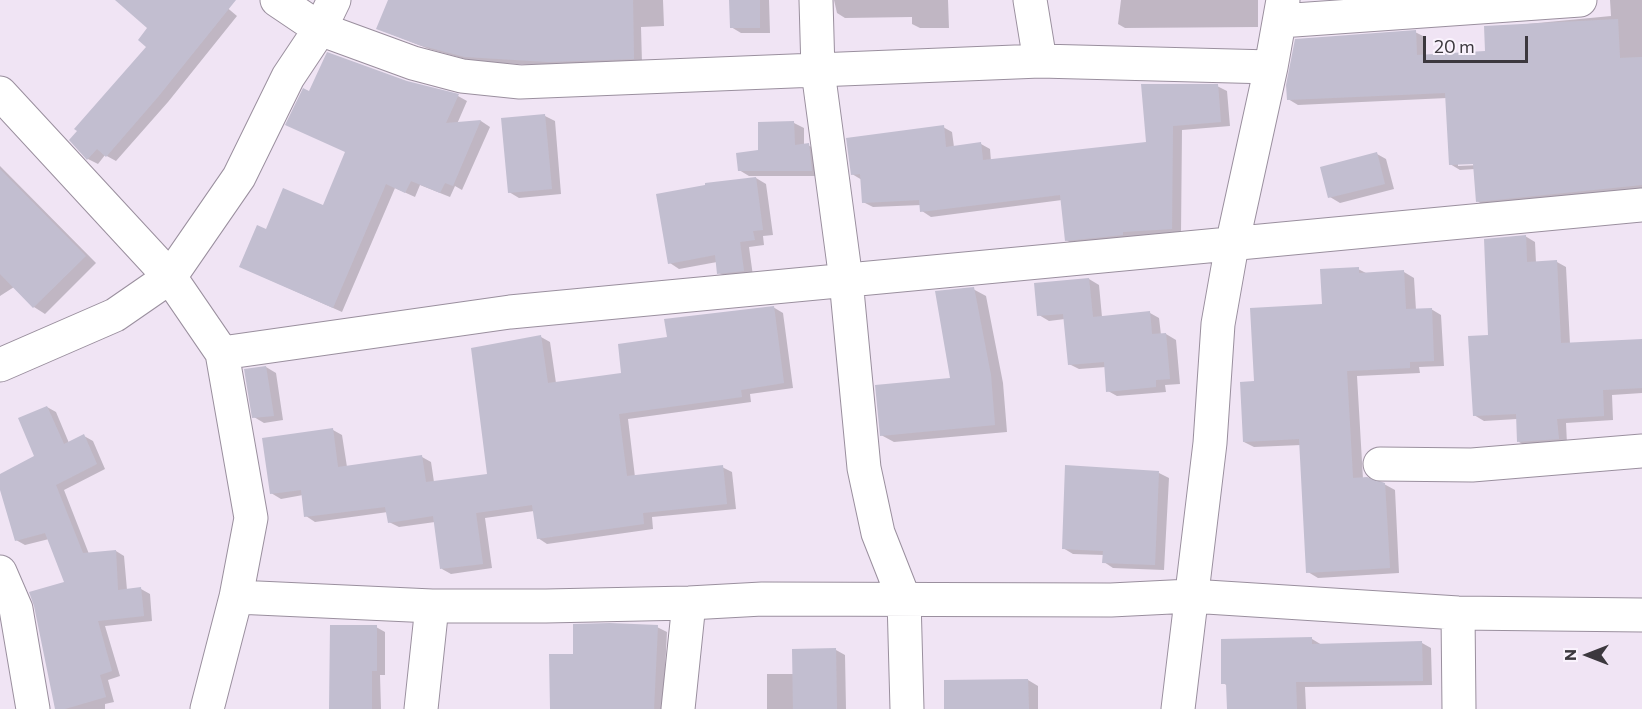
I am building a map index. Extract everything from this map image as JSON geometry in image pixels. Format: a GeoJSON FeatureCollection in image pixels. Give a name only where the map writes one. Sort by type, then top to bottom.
{"type":"FeatureCollection","features":[{"type":"Feature","properties":{"kind":"street"},"geometry":{"type":"LineString","coordinates":[[277,0],[320,29],[443,71],[462,76],[520,82],[1040,61],[1271,67]]}},
{"type":"Feature","properties":{"kind":"street"},"geometry":{"type":"LineString","coordinates":[[0,364],[115,315],[170,277],[239,177],[288,77],[320,29],[334,0]]}},
{"type":"Feature","properties":{"kind":"street"},"geometry":{"type":"LineString","coordinates":[[816,0],[818,71],[846,280],[864,468],[878,533],[904,599],[907,709]]}},
{"type":"Feature","properties":{"kind":"street"},"geometry":{"type":"LineString","coordinates":[[1030,0],[1040,61]]}},
{"type":"Feature","properties":{"kind":"street"},"geometry":{"type":"LineString","coordinates":[[1178,709],[1210,443],[1218,324],[1232,245],[1282,10],[1580,0]]}},
{"type":"Feature","properties":{"kind":"street"},"geometry":{"type":"LineString","coordinates":[[0,93],[170,277],[222,353],[251,518],[236,597],[207,709]]}},
{"type":"Feature","properties":{"kind":"street"},"geometry":{"type":"LineString","coordinates":[[222,353],[510,312],[1642,205]]}},
{"type":"Feature","properties":{"kind":"street"},"geometry":{"type":"LineString","coordinates":[[1380,464],[1472,465],[1642,451]]}},
{"type":"Feature","properties":{"kind":"street"},"geometry":{"type":"LineString","coordinates":[[0,572],[16,609],[33,709]]}},
{"type":"Feature","properties":{"kind":"street"},"geometry":{"type":"LineString","coordinates":[[236,597],[432,606],[689,603],[762,599],[1111,600],[1191,596],[1458,613],[1642,615]]}},
{"type":"Feature","properties":{"kind":"street"},"geometry":{"type":"LineString","coordinates":[[678,709],[689,603]]}},
{"type":"Feature","properties":{"kind":"street"},"geometry":{"type":"LineString","coordinates":[[421,709],[432,606]]}},
{"type":"Feature","properties":{"kind":"street"},"geometry":{"type":"LineString","coordinates":[[1458,613],[1459,709]]}},
{"type":"Feature","properties":{"kind":"building"},"geometry":{"type":"Polygon","coordinates":[[[115,0],[236,0],[106,157],[97,149],[87,160],[69,140],[77,131],[74,129],[146,47],[138,40],[147,28],[115,0]]]}},
{"type":"Feature","properties":{"kind":"building"},"geometry":{"type":"Polygon","coordinates":[[[388,0],[633,0],[634,59],[548,62],[465,57],[419,45],[376,29],[388,0]]]}},
{"type":"Feature","properties":{"kind":"building"},"geometry":{"type":"Polygon","coordinates":[[[729,0],[760,0],[760,28],[730,28],[729,0]]]}},
{"type":"Feature","properties":{"kind":"building"},"geometry":{"type":"Polygon","coordinates":[[[1618,19],[1620,58],[1642,57],[1642,185],[1476,202],[1473,164],[1449,165],[1445,93],[1287,100],[1286,85],[1295,39],[1416,30],[1417,55],[1485,51],[1484,26],[1618,19]]]}},
{"type":"Feature","properties":{"kind":"building"},"geometry":{"type":"Polygon","coordinates":[[[327,52],[407,81],[459,94],[446,123],[481,120],[453,186],[445,183],[440,193],[411,181],[405,193],[386,184],[333,308],[239,267],[257,225],[266,229],[283,188],[323,205],[345,152],[285,125],[303,88],[309,91],[327,52]]]}},
{"type":"Feature","properties":{"kind":"building"},"geometry":{"type":"Polygon","coordinates":[[[1141,84],[1218,84],[1221,122],[1173,126],[1172,229],[1123,232],[1123,235],[1065,241],[1060,195],[920,212],[919,200],[862,203],[860,174],[851,175],[846,138],[944,125],[946,147],[981,142],[983,160],[1146,142],[1141,84]]]}},
{"type":"Feature","properties":{"kind":"building"},"geometry":{"type":"Polygon","coordinates":[[[545,114],[552,189],[508,193],[501,118],[545,114]]]}},
{"type":"Feature","properties":{"kind":"building"},"geometry":{"type":"Polygon","coordinates":[[[794,121],[795,145],[809,143],[812,171],[738,171],[736,153],[758,150],[758,122],[794,121]]]}},
{"type":"Feature","properties":{"kind":"building"},"geometry":{"type":"Polygon","coordinates":[[[1377,152],[1385,184],[1328,198],[1320,167],[1377,152]]]}},
{"type":"Feature","properties":{"kind":"building"},"geometry":{"type":"Polygon","coordinates":[[[0,169],[86,256],[33,308],[0,274],[0,169]]]}},
{"type":"Feature","properties":{"kind":"building"},"geometry":{"type":"Polygon","coordinates":[[[756,177],[763,230],[753,231],[755,240],[740,242],[744,271],[717,274],[715,255],[668,264],[656,194],[705,185],[705,183],[756,177]]]}},
{"type":"Feature","properties":{"kind":"building"},"geometry":{"type":"Polygon","coordinates":[[[1526,235],[1527,262],[1557,260],[1561,343],[1642,339],[1642,388],[1603,390],[1604,416],[1557,419],[1559,439],[1517,442],[1516,414],[1473,416],[1468,336],[1488,335],[1484,239],[1526,235]]]}},
{"type":"Feature","properties":{"kind":"building"},"geometry":{"type":"Polygon","coordinates":[[[1359,267],[1359,273],[1404,270],[1406,309],[1432,308],[1434,361],[1410,362],[1410,368],[1347,371],[1353,478],[1367,477],[1385,483],[1390,568],[1306,573],[1299,439],[1243,442],[1240,382],[1254,381],[1250,308],[1322,304],[1320,269],[1359,267]]]}},
{"type":"Feature","properties":{"kind":"building"},"geometry":{"type":"Polygon","coordinates":[[[1089,278],[1093,317],[1150,311],[1152,334],[1166,333],[1170,379],[1156,380],[1156,387],[1106,392],[1104,362],[1068,365],[1063,314],[1037,316],[1034,283],[1089,278]]]}},
{"type":"Feature","properties":{"kind":"building"},"geometry":{"type":"Polygon","coordinates":[[[974,287],[991,375],[995,425],[880,436],[875,385],[950,378],[935,291],[974,287]]]}},
{"type":"Feature","properties":{"kind":"building"},"geometry":{"type":"Polygon","coordinates":[[[774,306],[784,383],[741,390],[742,397],[619,414],[627,476],[723,465],[727,504],[643,513],[644,524],[537,539],[532,505],[476,513],[483,564],[440,569],[433,516],[388,523],[385,507],[304,517],[301,490],[270,494],[262,438],[333,428],[338,467],[422,455],[426,482],[487,474],[471,348],[541,335],[548,383],[621,373],[618,344],[667,337],[664,319],[774,306]]]}},
{"type":"Feature","properties":{"kind":"building"},"geometry":{"type":"Polygon","coordinates":[[[266,366],[274,416],[252,418],[244,369],[266,366]]]}},
{"type":"Feature","properties":{"kind":"building"},"geometry":{"type":"Polygon","coordinates":[[[47,406],[64,444],[84,434],[97,464],[56,485],[83,553],[116,550],[118,590],[141,587],[144,616],[98,621],[112,671],[100,675],[106,697],[65,709],[55,709],[34,606],[29,592],[64,582],[45,533],[15,541],[0,490],[0,474],[34,456],[18,418],[47,406]]]}},
{"type":"Feature","properties":{"kind":"building"},"geometry":{"type":"Polygon","coordinates":[[[1065,465],[1159,471],[1155,565],[1102,563],[1103,551],[1062,549],[1065,465]]]}},
{"type":"Feature","properties":{"kind":"building"},"geometry":{"type":"Polygon","coordinates":[[[573,624],[658,625],[654,709],[550,709],[549,654],[573,654],[573,624]]]}},
{"type":"Feature","properties":{"kind":"building"},"geometry":{"type":"Polygon","coordinates":[[[330,625],[377,625],[377,671],[372,671],[372,709],[329,709],[330,625]]]}},
{"type":"Feature","properties":{"kind":"building"},"geometry":{"type":"Polygon","coordinates":[[[1312,637],[1312,644],[1422,641],[1423,681],[1296,682],[1297,709],[1227,709],[1226,684],[1221,684],[1221,639],[1312,637]]]}},
{"type":"Feature","properties":{"kind":"building"},"geometry":{"type":"Polygon","coordinates":[[[836,648],[837,709],[793,709],[792,649],[836,648]]]}},
{"type":"Feature","properties":{"kind":"building"},"geometry":{"type":"Polygon","coordinates":[[[1028,679],[1029,709],[944,709],[944,680],[1028,679]]]}}]}
